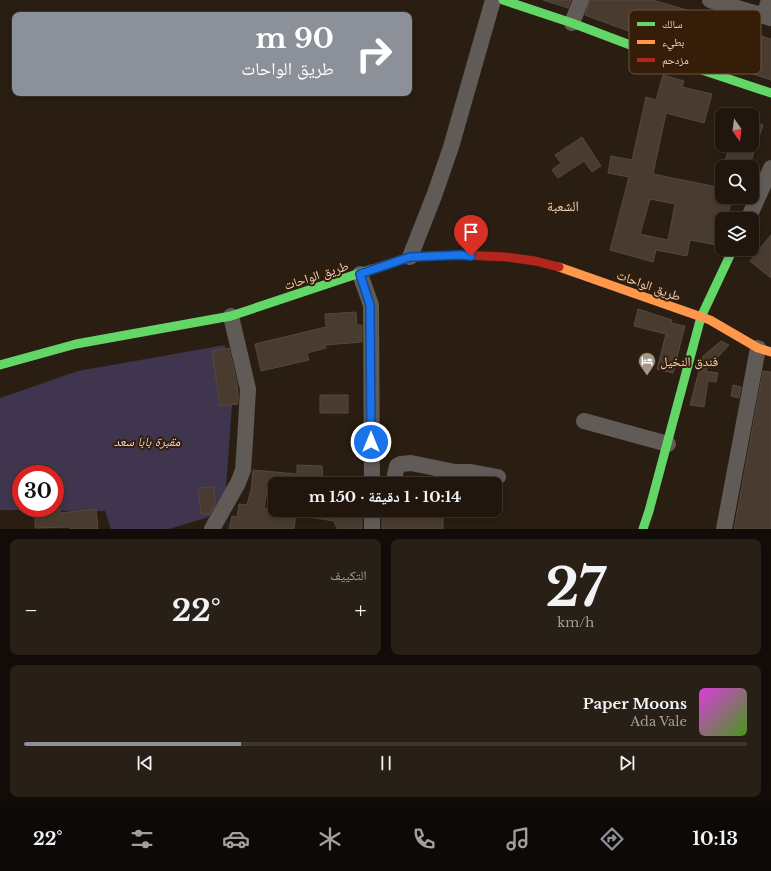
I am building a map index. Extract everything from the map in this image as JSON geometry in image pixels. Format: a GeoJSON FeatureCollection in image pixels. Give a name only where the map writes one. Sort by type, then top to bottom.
{"type":"FeatureCollection","features":[{"type":"Feature","properties":{"kind":"main road"},"geometry":{"type":"LineString","coordinates":[[503,0],[572,23],[629,45]]}},
{"type":"Feature","properties":{"kind":"main road"},"geometry":{"type":"LineString","coordinates":[[714,74],[771,93]]}},
{"type":"Feature","properties":{"kind":"main road","name":"طريق الواحات"},"geometry":{"type":"LineString","coordinates":[[0,365],[76,344],[231,316],[410,257],[461,255],[506,257],[535,261],[570,270],[710,320],[764,350]]}},
{"type":"Feature","properties":{"kind":"main road"},"geometry":{"type":"LineString","coordinates":[[643,529],[668,444],[701,317],[731,256]]}},
{"type":"Feature","properties":{"kind":"street"},"geometry":{"type":"LineString","coordinates":[[410,257],[451,147],[493,0]]}},
{"type":"Feature","properties":{"kind":"street"},"geometry":{"type":"LineString","coordinates":[[572,23],[581,0]]}},
{"type":"Feature","properties":{"kind":"street"},"geometry":{"type":"LineString","coordinates":[[710,0],[744,10]]}},
{"type":"Feature","properties":{"kind":"street"},"geometry":{"type":"LineString","coordinates":[[768,17],[769,0]]}},
{"type":"Feature","properties":{"kind":"street"},"geometry":{"type":"LineString","coordinates":[[751,212],[770,173]]}},
{"type":"Feature","properties":{"kind":"street"},"geometry":{"type":"LineString","coordinates":[[360,274],[370,305],[372,477]]}},
{"type":"Feature","properties":{"kind":"street"},"geometry":{"type":"LineString","coordinates":[[212,529],[238,484],[243,470],[248,389],[231,316]]}},
{"type":"Feature","properties":{"kind":"street"},"geometry":{"type":"LineString","coordinates":[[724,529],[764,350]]}},
{"type":"Feature","properties":{"kind":"street"},"geometry":{"type":"LineString","coordinates":[[584,421],[668,444]]}},
{"type":"Feature","properties":{"kind":"street"},"geometry":{"type":"LineString","coordinates":[[394,477],[397,466],[406,463],[455,472],[472,472],[498,477]]}},
{"type":"Feature","properties":{"kind":"street"},"geometry":{"type":"LineString","coordinates":[[372,517],[372,529]]}},
{"type":"Feature","properties":{"kind":"green space","name":"مقبرة بابا سعد"},"geometry":{"type":"Polygon","coordinates":[[[225,345],[232,405],[226,489],[209,517],[169,529],[111,529],[105,511],[64,511],[64,465],[12,465],[12,510],[0,510],[0,398],[78,371],[225,345]]]}},
{"type":"Feature","properties":{"kind":"building"},"geometry":{"type":"Polygon","coordinates":[[[543,0],[571,0],[568,8],[543,0]]]}},
{"type":"Feature","properties":{"kind":"building"},"geometry":{"type":"Polygon","coordinates":[[[590,0],[653,0],[687,10],[629,10],[629,31],[585,15],[590,0]]]}},
{"type":"Feature","properties":{"kind":"building"},"geometry":{"type":"Polygon","coordinates":[[[761,36],[771,39],[771,80],[753,74],[761,74],[761,36]]]}},
{"type":"Feature","properties":{"kind":"building"},"geometry":{"type":"Polygon","coordinates":[[[663,75],[684,81],[682,87],[712,94],[704,123],[666,113],[653,174],[715,187],[715,204],[731,204],[729,212],[715,212],[715,245],[690,240],[687,256],[656,250],[653,262],[610,250],[629,177],[608,173],[611,156],[632,160],[646,97],[656,100],[663,75]],[[650,199],[640,234],[668,240],[675,204],[650,199]]]}},
{"type":"Feature","properties":{"kind":"building"},"geometry":{"type":"Polygon","coordinates":[[[759,124],[763,125],[759,137],[759,124]]]}},
{"type":"Feature","properties":{"kind":"building"},"geometry":{"type":"Polygon","coordinates":[[[582,137],[601,166],[592,172],[584,161],[558,178],[552,170],[561,163],[555,155],[582,137]]]}},
{"type":"Feature","properties":{"kind":"building"},"geometry":{"type":"Polygon","coordinates":[[[728,152],[754,152],[751,160],[725,160],[728,152]]]}},
{"type":"Feature","properties":{"kind":"building"},"geometry":{"type":"Polygon","coordinates":[[[771,235],[771,278],[750,261],[754,256],[759,256],[759,250],[771,235]]]}},
{"type":"Feature","properties":{"kind":"building"},"geometry":{"type":"Polygon","coordinates":[[[638,309],[672,320],[671,323],[685,326],[673,373],[657,369],[666,334],[634,326],[638,309]]]}},
{"type":"Feature","properties":{"kind":"building"},"geometry":{"type":"Polygon","coordinates":[[[356,312],[357,325],[362,325],[362,342],[325,345],[326,348],[307,353],[309,360],[261,371],[255,344],[326,327],[325,314],[356,312]]]}},
{"type":"Feature","properties":{"kind":"building"},"geometry":{"type":"Polygon","coordinates":[[[721,341],[729,345],[705,371],[718,373],[716,382],[708,381],[704,407],[690,405],[703,356],[721,341]]]}},
{"type":"Feature","properties":{"kind":"building"},"geometry":{"type":"Polygon","coordinates":[[[229,348],[237,383],[238,404],[220,406],[212,351],[229,348]]]}},
{"type":"Feature","properties":{"kind":"building"},"geometry":{"type":"Polygon","coordinates":[[[763,371],[771,372],[771,529],[734,529],[763,371]]]}},
{"type":"Feature","properties":{"kind":"building"},"geometry":{"type":"Polygon","coordinates":[[[733,385],[741,387],[739,398],[731,396],[733,385]]]}},
{"type":"Feature","properties":{"kind":"building"},"geometry":{"type":"Polygon","coordinates":[[[320,395],[348,395],[348,413],[320,413],[320,395]]]}},
{"type":"Feature","properties":{"kind":"building"},"geometry":{"type":"Polygon","coordinates":[[[297,465],[322,466],[323,477],[268,477],[264,508],[268,508],[268,517],[295,517],[294,529],[229,529],[232,516],[237,517],[239,504],[247,505],[251,490],[253,470],[297,474],[297,465]]]}},
{"type":"Feature","properties":{"kind":"building"},"geometry":{"type":"Polygon","coordinates":[[[214,487],[215,504],[210,514],[201,514],[198,488],[214,487]]]}},
{"type":"Feature","properties":{"kind":"building"},"geometry":{"type":"Polygon","coordinates":[[[96,509],[98,529],[70,529],[70,527],[35,528],[35,517],[64,517],[64,513],[96,509]]]}},
{"type":"Feature","properties":{"kind":"building"},"geometry":{"type":"Polygon","coordinates":[[[308,517],[362,517],[362,529],[337,529],[334,521],[308,517]]]}},
{"type":"Feature","properties":{"kind":"building"},"geometry":{"type":"Polygon","coordinates":[[[382,517],[443,517],[443,529],[382,529],[382,517]]]}},
{"type":"Feature","properties":{"kind":"traffic: fast"},"geometry":{"type":"LineString","coordinates":[[503,0],[572,23],[629,45]]}},
{"type":"Feature","properties":{"kind":"traffic: fast"},"geometry":{"type":"LineString","coordinates":[[714,74],[771,93]]}},
{"type":"Feature","properties":{"kind":"traffic: fast"},"geometry":{"type":"LineString","coordinates":[[643,529],[701,317],[730,256]]}},
{"type":"Feature","properties":{"kind":"traffic: fast"},"geometry":{"type":"LineString","coordinates":[[0,365],[76,344],[231,316],[372,269]]}},
{"type":"Feature","properties":{"kind":"traffic: slow"},"geometry":{"type":"LineString","coordinates":[[559,267],[710,320],[758,348],[771,352]]}},
{"type":"Feature","properties":{"kind":"traffic: jam"},"geometry":{"type":"LineString","coordinates":[[372,269],[410,257],[461,255],[506,257],[535,261],[559,267]]}},
{"type":"Feature","properties":{"kind":"place","name":"فندق النخيل"},"geometry":{"type":"Point","coordinates":[647,376]}},
{"type":"Feature","properties":{"kind":"district","name":"الشعبة"},"geometry":{"type":"Point","coordinates":[563,206]}},
{"type":"Feature","properties":{"kind":"route"},"geometry":{"type":"LineString","coordinates":[[371,442],[370,305],[360,274],[410,257],[471,256]]}}]}
